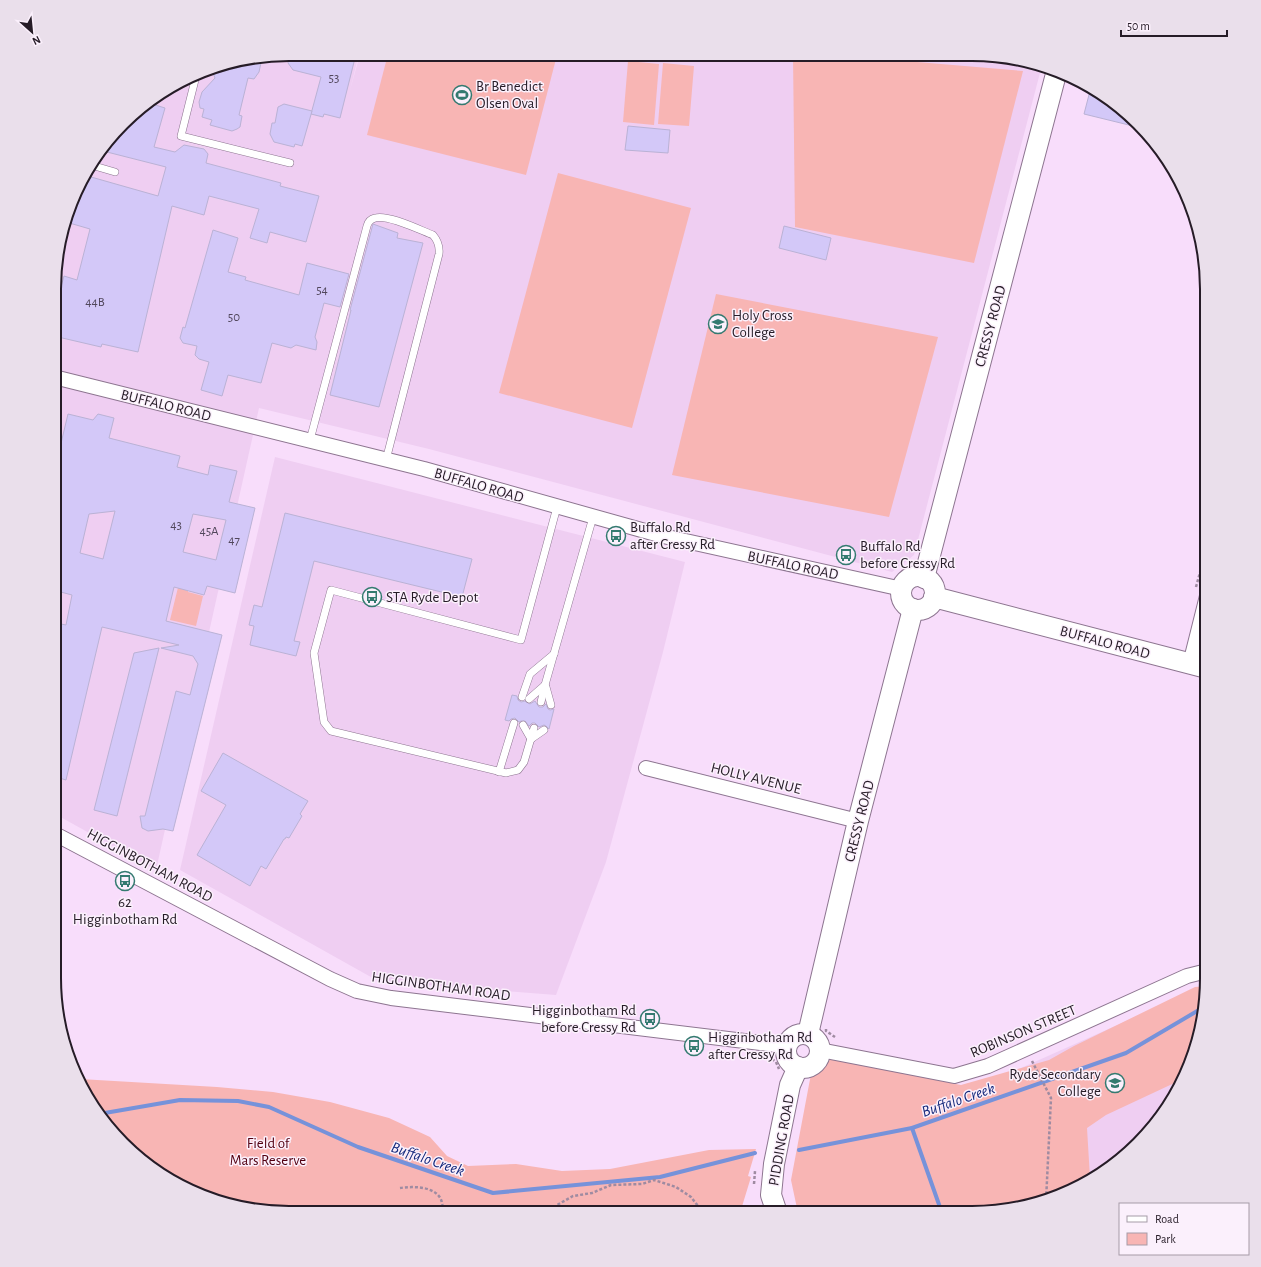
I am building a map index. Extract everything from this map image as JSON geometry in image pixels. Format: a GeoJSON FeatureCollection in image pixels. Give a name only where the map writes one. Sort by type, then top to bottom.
{"type":"FeatureCollection","features":[{"type":"Feature","properties":{"kind":"street","name":"CRESSY ROAD"},"geometry":{"type":"LineString","coordinates":[[924,578],[1055,77]]}},
{"type":"Feature","properties":{"kind":"street","name":"BUFFALO ROAD"},"geometry":{"type":"LineString","coordinates":[[61,379],[310,440],[663,536],[902,589]]}},
{"type":"Feature","properties":{"kind":"street"},"geometry":{"type":"LineString","coordinates":[[913,577],[924,578],[932,583],[935,592],[934,597],[928,606],[924,609],[913,609],[908,607],[902,599],[902,589],[908,580],[913,577]]}},
{"type":"Feature","properties":{"kind":"street","name":"BUFFALO ROAD"},"geometry":{"type":"LineString","coordinates":[[934,597],[1198,666]]}},
{"type":"Feature","properties":{"kind":"street","name":"CRESSY ROAD"},"geometry":{"type":"LineString","coordinates":[[808,1034],[858,821],[913,609]]}},
{"type":"Feature","properties":{"kind":"street"},"geometry":{"type":"LineString","coordinates":[[1198,666],[1200,648]]}},
{"type":"Feature","properties":{"kind":"street","name":"HOLLY AVENUE"},"geometry":{"type":"LineString","coordinates":[[646,768],[858,821]]}},
{"type":"Feature","properties":{"kind":"street","name":"HIGGINBOTHAM ROAD"},"geometry":{"type":"LineString","coordinates":[[61,837],[308,968],[357,991],[391,998],[786,1046]]}},
{"type":"Feature","properties":{"kind":"street","name":"ROBINSON STREET"},"geometry":{"type":"LineString","coordinates":[[820,1050],[954,1076],[988,1066],[1187,976],[1200,973]]}},
{"type":"Feature","properties":{"kind":"street"},"geometry":{"type":"LineString","coordinates":[[797,1034],[808,1034],[816,1038],[820,1046],[819,1057],[811,1066],[798,1068],[786,1057],[786,1046],[792,1037],[797,1034]]}},
{"type":"Feature","properties":{"kind":"street","name":"PIDDING ROAD"},"geometry":{"type":"LineString","coordinates":[[775,1206],[771,1195],[774,1164],[790,1085],[798,1068]]}},
{"type":"Feature","properties":{"kind":"lane"},"geometry":{"type":"LineString","coordinates":[[195,81],[181,136],[290,162]]}},
{"type":"Feature","properties":{"kind":"lane"},"geometry":{"type":"LineString","coordinates":[[96,167],[114,172]]}},
{"type":"Feature","properties":{"kind":"lane"},"geometry":{"type":"LineString","coordinates":[[310,440],[367,226],[371,220],[375,218],[388,218],[433,235],[438,241],[440,247],[386,460]]}},
{"type":"Feature","properties":{"kind":"lane"},"geometry":{"type":"LineString","coordinates":[[534,728],[524,762],[518,770],[506,774],[331,731],[324,722],[314,653],[331,590],[521,640],[556,507]]}},
{"type":"Feature","properties":{"kind":"lane"},"geometry":{"type":"LineString","coordinates":[[541,702],[593,517]]}},
{"type":"Feature","properties":{"kind":"lane"},"geometry":{"type":"LineString","coordinates":[[545,685],[526,698],[530,674],[554,653]]}},
{"type":"Feature","properties":{"kind":"lane"},"geometry":{"type":"LineString","coordinates":[[545,685],[551,705]]}},
{"type":"Feature","properties":{"kind":"lane"},"geometry":{"type":"LineString","coordinates":[[499,772],[514,723]]}},
{"type":"Feature","properties":{"kind":"lane"},"geometry":{"type":"LineString","coordinates":[[523,725],[531,739]]}},
{"type":"Feature","properties":{"kind":"lane"},"geometry":{"type":"LineString","coordinates":[[531,739],[544,730]]}},
{"type":"Feature","properties":{"kind":"path"},"geometry":{"type":"LineString","coordinates":[[827,1027],[826,1030],[835,1037]]}},
{"type":"Feature","properties":{"kind":"path"},"geometry":{"type":"LineString","coordinates":[[1026,1050],[1051,1098],[1046,1194]]}},
{"type":"Feature","properties":{"kind":"path"},"geometry":{"type":"LineString","coordinates":[[556,1206],[573,1196],[592,1192],[611,1185],[642,1184],[654,1180],[676,1187],[691,1197],[698,1206]]}},
{"type":"Feature","properties":{"kind":"path"},"geometry":{"type":"LineString","coordinates":[[400,1188],[410,1186],[432,1191],[439,1196],[442,1206]]}},
{"type":"Feature","properties":{"kind":"shaded area"},"geometry":{"type":"Polygon","coordinates":[[[274,61],[357,61],[350,90],[358,61],[987,61],[1017,65],[1040,72],[914,555],[892,572],[429,449],[259,408],[156,870],[61,817],[61,274],[65,244],[73,216],[84,188],[99,162],[108,150],[128,128],[150,108],[162,99],[188,84],[202,78],[244,65],[274,61]]]}},
{"type":"Feature","properties":{"kind":"shaded area"},"geometry":{"type":"Polygon","coordinates":[[[275,457],[685,562],[663,652],[606,862],[556,995],[378,981],[180,870],[275,457]]]}},
{"type":"Feature","properties":{"kind":"shaded area","name":"Ryde Secondary College"},"geometry":{"type":"Polygon","coordinates":[[[1200,988],[1196,1023],[1188,1051],[1177,1079],[1162,1105],[1133,1139],[1111,1159],[1099,1168],[1073,1183],[1059,1189],[1012,1072],[1200,988]]]}},
{"type":"Feature","properties":{"kind":"green space","name":"Br Benedict Olsen Oval"},"geometry":{"type":"Polygon","coordinates":[[[386,61],[555,61],[526,175],[367,135],[386,61]]]}},
{"type":"Feature","properties":{"kind":"green space"},"geometry":{"type":"Polygon","coordinates":[[[628,61],[659,64],[654,125],[623,122],[628,61]]]}},
{"type":"Feature","properties":{"kind":"green space"},"geometry":{"type":"Polygon","coordinates":[[[793,61],[905,61],[1023,71],[974,263],[795,227],[793,61]]]}},
{"type":"Feature","properties":{"kind":"green space"},"geometry":{"type":"Polygon","coordinates":[[[663,63],[694,66],[689,126],[658,124],[663,63]]]}},
{"type":"Feature","properties":{"kind":"green space"},"geometry":{"type":"Polygon","coordinates":[[[558,173],[691,208],[632,428],[499,393],[558,173]]]}},
{"type":"Feature","properties":{"kind":"green space"},"geometry":{"type":"Polygon","coordinates":[[[716,294],[938,337],[889,517],[672,475],[716,294]]]}},
{"type":"Feature","properties":{"kind":"green space"},"geometry":{"type":"Polygon","coordinates":[[[186,555],[188,592],[203,596],[196,626],[170,620],[186,555]]]}},
{"type":"Feature","properties":{"kind":"green space"},"geometry":{"type":"Polygon","coordinates":[[[1195,987],[1200,987],[1196,1023],[1183,1065],[1175,1083],[1106,1115],[1087,1128],[1090,1173],[1073,1183],[1045,1194],[1017,1202],[987,1206],[797,1206],[791,1180],[811,1074],[831,1059],[961,1085],[1049,1060],[1074,1046],[1195,987]]]}},
{"type":"Feature","properties":{"kind":"green space","name":"Field of Mars Reserve"},"geometry":{"type":"Polygon","coordinates":[[[84,1079],[217,1087],[273,1092],[330,1102],[389,1118],[430,1137],[447,1156],[468,1166],[516,1164],[562,1171],[610,1169],[709,1150],[756,1149],[748,1176],[751,1177],[742,1206],[274,1206],[244,1202],[216,1194],[188,1183],[162,1168],[150,1159],[128,1139],[108,1117],[99,1105],[84,1079]]]}},
{"type":"Feature","properties":{"kind":"building"},"geometry":{"type":"Polygon","coordinates":[[[288,61],[354,61],[340,118],[324,114],[323,117],[311,114],[321,77],[293,70],[288,63],[288,61]]]}},
{"type":"Feature","properties":{"kind":"building"},"geometry":{"type":"Polygon","coordinates":[[[261,63],[259,72],[254,79],[248,78],[239,115],[242,116],[240,127],[232,131],[210,125],[212,120],[202,117],[204,109],[200,108],[199,102],[202,92],[215,78],[213,74],[216,73],[244,65],[261,63]]]}},
{"type":"Feature","properties":{"kind":"building"},"geometry":{"type":"Polygon","coordinates":[[[1089,94],[1111,108],[1130,125],[1084,114],[1089,94]]]}},
{"type":"Feature","properties":{"kind":"building"},"geometry":{"type":"Polygon","coordinates":[[[284,104],[312,111],[302,146],[295,144],[294,147],[274,142],[270,134],[272,123],[275,123],[278,107],[284,104]]]}},
{"type":"Feature","properties":{"kind":"building"},"geometry":{"type":"Polygon","coordinates":[[[154,105],[165,108],[154,147],[175,152],[184,145],[204,149],[208,154],[206,163],[281,183],[280,186],[319,196],[306,242],[270,232],[267,243],[250,238],[259,209],[209,196],[204,215],[172,206],[138,352],[102,344],[101,347],[61,338],[61,287],[64,276],[77,280],[90,229],[71,223],[84,188],[91,177],[158,196],[166,167],[107,152],[128,128],[154,105]]]}},
{"type":"Feature","properties":{"kind":"building"},"geometry":{"type":"Polygon","coordinates":[[[628,126],[670,130],[668,153],[625,150],[628,126]]]}},
{"type":"Feature","properties":{"kind":"building"},"geometry":{"type":"Polygon","coordinates":[[[373,224],[398,233],[397,238],[423,243],[379,407],[330,395],[350,310],[373,224]]]}},
{"type":"Feature","properties":{"kind":"building"},"geometry":{"type":"Polygon","coordinates":[[[784,226],[831,238],[826,260],[779,248],[784,226]]]}},
{"type":"Feature","properties":{"kind":"building"},"geometry":{"type":"Polygon","coordinates":[[[213,230],[238,238],[228,272],[246,277],[245,280],[299,295],[307,263],[349,274],[340,307],[324,303],[315,337],[317,342],[316,350],[296,345],[291,348],[272,343],[261,383],[228,375],[222,396],[201,390],[209,362],[199,359],[195,355],[197,346],[183,343],[180,338],[183,327],[185,328],[213,230]]]}},
{"type":"Feature","properties":{"kind":"building"},"geometry":{"type":"Polygon","coordinates":[[[68,414],[93,420],[98,414],[114,418],[109,438],[180,456],[177,467],[208,475],[210,465],[237,471],[229,502],[255,508],[235,593],[207,586],[204,595],[174,587],[166,621],[222,635],[173,831],[163,829],[148,831],[142,828],[140,816],[145,816],[176,691],[190,695],[198,664],[193,656],[161,648],[179,645],[102,627],[66,780],[61,778],[61,624],[66,625],[72,595],[61,592],[61,443],[68,414]],[[115,511],[89,514],[80,553],[103,559],[115,511]],[[193,514],[183,552],[216,560],[226,520],[193,514]]]}},
{"type":"Feature","properties":{"kind":"building"},"geometry":{"type":"Polygon","coordinates":[[[285,513],[472,559],[462,597],[314,561],[294,641],[300,642],[296,656],[250,645],[254,626],[249,625],[254,605],[262,607],[285,513]]]}},
{"type":"Feature","properties":{"kind":"building"},"geometry":{"type":"Polygon","coordinates":[[[159,648],[117,816],[94,810],[134,653],[159,648]]]}},
{"type":"Feature","properties":{"kind":"building"},"geometry":{"type":"Polygon","coordinates":[[[512,695],[517,696],[518,700],[521,702],[525,701],[530,704],[535,701],[539,707],[543,707],[546,704],[548,709],[554,709],[549,729],[544,725],[539,727],[535,723],[532,723],[529,726],[525,721],[519,722],[515,718],[509,721],[505,720],[512,695]]]}},
{"type":"Feature","properties":{"kind":"building"},"geometry":{"type":"Polygon","coordinates":[[[223,753],[308,801],[300,814],[302,816],[289,838],[286,837],[284,839],[266,869],[261,866],[250,886],[197,855],[226,805],[201,791],[223,753]]]}},
{"type":"Feature","properties":{"kind":"waterway","name":"Buffalo Creek"},"geometry":{"type":"LineString","coordinates":[[799,1150],[912,1128],[1126,1053],[1198,1011]]}},
{"type":"Feature","properties":{"kind":"waterway","name":"Buffalo Creek"},"geometry":{"type":"LineString","coordinates":[[105,1113],[180,1100],[238,1101],[269,1107],[358,1147],[493,1193],[660,1177],[755,1153]]}},
{"type":"Feature","properties":{"kind":"waterway"},"geometry":{"type":"LineString","coordinates":[[912,1128],[940,1206]]}},
{"type":"Feature","properties":{"kind":"place","name":"Br Benedict Olsen Oval"},"geometry":{"type":"Point","coordinates":[462,95]}},
{"type":"Feature","properties":{"kind":"place","name":"Holy Cross College"},"geometry":{"type":"Point","coordinates":[718,324]}},
{"type":"Feature","properties":{"kind":"place","name":"Buffalo Rd after Cressy Rd"},"geometry":{"type":"Point","coordinates":[616,536]}},
{"type":"Feature","properties":{"kind":"place","name":"Buffalo Rd before Cressy Rd"},"geometry":{"type":"Point","coordinates":[846,555]}},
{"type":"Feature","properties":{"kind":"place","name":"STA Ryde Depot"},"geometry":{"type":"Point","coordinates":[372,597]}},
{"type":"Feature","properties":{"kind":"place","name":"62 Higginbotham Rd"},"geometry":{"type":"Point","coordinates":[125,881]}},
{"type":"Feature","properties":{"kind":"place","name":"Higginbotham Rd before Cressy Rd"},"geometry":{"type":"Point","coordinates":[650,1019]}},
{"type":"Feature","properties":{"kind":"place","name":"Higginbotham Rd after Cressy Rd"},"geometry":{"type":"Point","coordinates":[694,1046]}},
{"type":"Feature","properties":{"kind":"place","name":"Ryde Secondary College"},"geometry":{"type":"Point","coordinates":[1115,1083]}}]}
